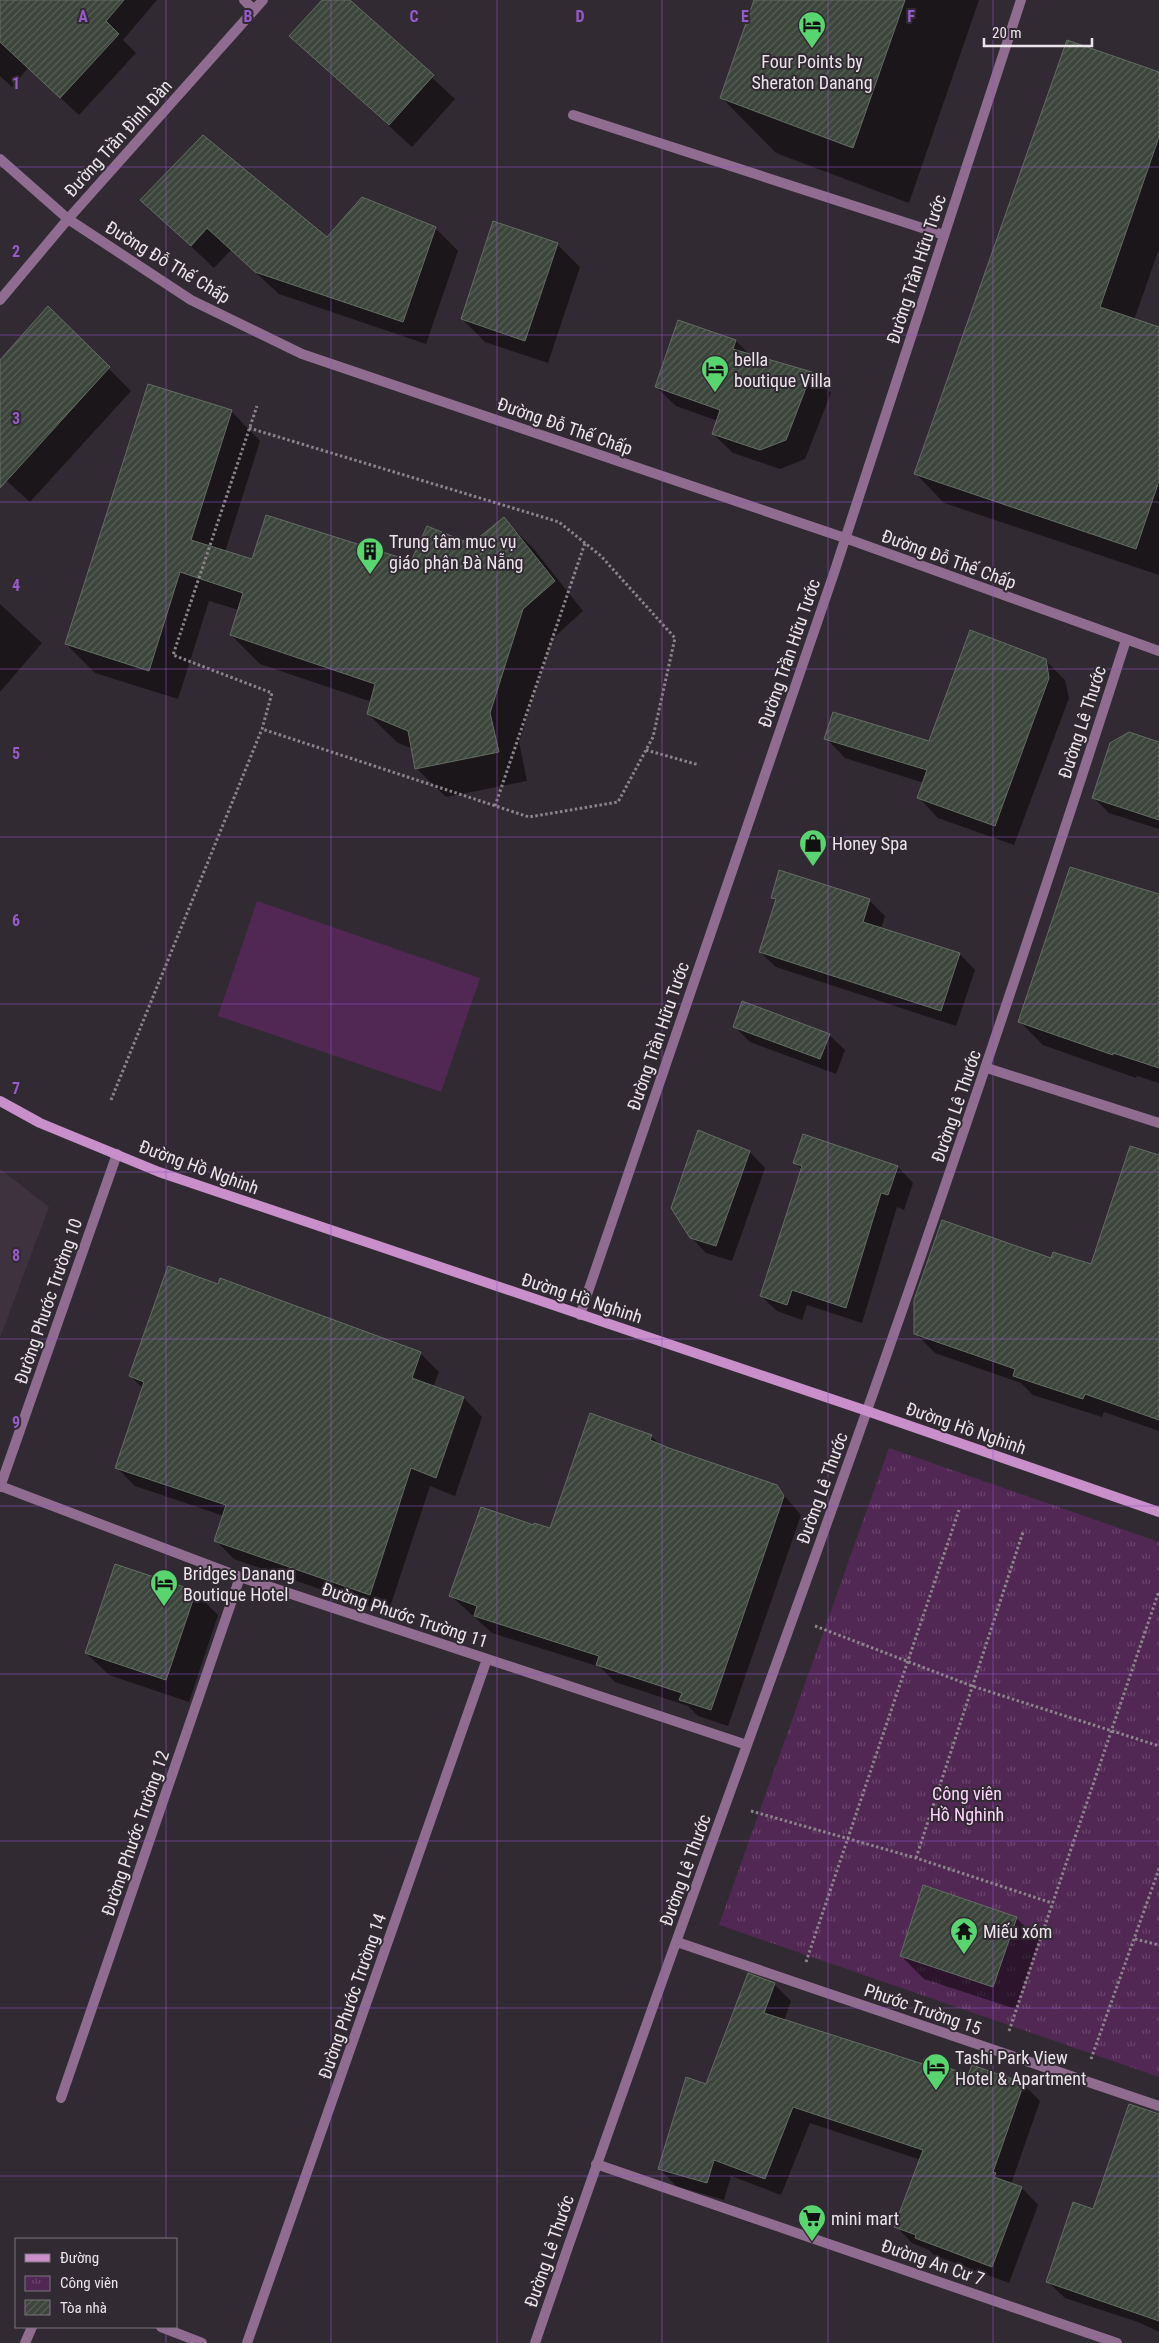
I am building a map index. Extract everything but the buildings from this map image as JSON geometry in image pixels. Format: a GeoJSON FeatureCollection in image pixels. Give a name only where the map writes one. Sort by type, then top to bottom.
{"type":"FeatureCollection","features":[{"type":"Feature","properties":{"kind":"street"},"geometry":{"type":"LineString","coordinates":[[244,0],[254,10]]}},
{"type":"Feature","properties":{"kind":"street","name":"Đường Trần Đình Đàn"},"geometry":{"type":"LineString","coordinates":[[0,300],[68,219],[263,0]]}},
{"type":"Feature","properties":{"kind":"street","name":"Đường Trần Hữu Tước"},"geometry":{"type":"LineString","coordinates":[[580,1314],[845,538],[1021,0]]}},
{"type":"Feature","properties":{"kind":"street"},"geometry":{"type":"LineString","coordinates":[[573,115],[944,235]]}},
{"type":"Feature","properties":{"kind":"street","name":"Đường Đỗ Thế Chấp"},"geometry":{"type":"LineString","coordinates":[[0,159],[68,219],[191,300],[302,354],[845,538],[1159,651]]}},
{"type":"Feature","properties":{"kind":"street","name":"Đường Lê Thước"},"geometry":{"type":"LineString","coordinates":[[535,2343],[596,2164],[867,1410],[987,1068],[1126,640]]}},
{"type":"Feature","properties":{"kind":"street"},"geometry":{"type":"LineString","coordinates":[[987,1068],[1159,1123]]}},
{"type":"Feature","properties":{"kind":"street","name":"Đường Hồ Nghinh"},"geometry":{"type":"LineString","coordinates":[[0,1101],[40,1123],[159,1172],[867,1410],[1159,1512]]}},
{"type":"Feature","properties":{"kind":"street","name":"Đường Phước Trường 10"},"geometry":{"type":"LineString","coordinates":[[0,1486],[117,1154]]}},
{"type":"Feature","properties":{"kind":"street","name":"Đường Phước Trường 11"},"geometry":{"type":"LineString","coordinates":[[0,1486],[240,1577],[746,1745]]}},
{"type":"Feature","properties":{"kind":"street","name":"Đường Phước Trường 12"},"geometry":{"type":"LineString","coordinates":[[61,2098],[240,1577]]}},
{"type":"Feature","properties":{"kind":"street","name":"Đường Phước Trường 14"},"geometry":{"type":"LineString","coordinates":[[247,2343],[487,1659]]}},
{"type":"Feature","properties":{"kind":"street","name":"Phước Trường 15"},"geometry":{"type":"LineString","coordinates":[[677,1942],[1159,2106]]}},
{"type":"Feature","properties":{"kind":"street","name":"Đường An Cư 7"},"geometry":{"type":"LineString","coordinates":[[596,2164],[1118,2343]]}},
{"type":"Feature","properties":{"kind":"street"},"geometry":{"type":"LineString","coordinates":[[26,2343],[32,2328]]}},
{"type":"Feature","properties":{"kind":"street"},"geometry":{"type":"LineString","coordinates":[[164,2328],[202,2343]]}},
{"type":"Feature","properties":{"kind":"path"},"geometry":{"type":"LineString","coordinates":[[111,1100],[262,729],[272,692],[173,655],[257,406]]}},
{"type":"Feature","properties":{"kind":"path"},"geometry":{"type":"LineString","coordinates":[[249,428],[559,522],[601,556],[675,638],[653,737],[618,802],[529,818],[262,729]]}},
{"type":"Feature","properties":{"kind":"path"},"geometry":{"type":"LineString","coordinates":[[494,806],[585,543]]}},
{"type":"Feature","properties":{"kind":"path"},"geometry":{"type":"LineString","coordinates":[[646,750],[699,765]]}},
{"type":"Feature","properties":{"kind":"path"},"geometry":{"type":"LineString","coordinates":[[798,1984],[958,1510]]}},
{"type":"Feature","properties":{"kind":"path"},"geometry":{"type":"LineString","coordinates":[[916,1858],[1023,1532]]}},
{"type":"Feature","properties":{"kind":"path"},"geometry":{"type":"LineString","coordinates":[[1002,2053],[1110,1730],[1159,1591]]}},
{"type":"Feature","properties":{"kind":"path"},"geometry":{"type":"LineString","coordinates":[[815,1626],[972,1686],[1159,1746]]}},
{"type":"Feature","properties":{"kind":"path"},"geometry":{"type":"LineString","coordinates":[[751,1811],[916,1858],[1052,1903]]}},
{"type":"Feature","properties":{"kind":"path"},"geometry":{"type":"LineString","coordinates":[[1083,2080],[1159,1869]]}},
{"type":"Feature","properties":{"kind":"path"},"geometry":{"type":"LineString","coordinates":[[1135,1939],[1159,1945]]}},
{"type":"Feature","properties":{"kind":"shaded area"},"geometry":{"type":"Polygon","coordinates":[[[0,1169],[49,1207],[0,1338],[0,1169]]]}},
{"type":"Feature","properties":{"kind":"green space"},"geometry":{"type":"Polygon","coordinates":[[[257,901],[480,978],[441,1092],[218,1016],[257,901]]]}},
{"type":"Feature","properties":{"kind":"green space","name":"Công viên Hồ Nghinh"},"geometry":{"type":"Polygon","coordinates":[[[889,1448],[1159,1542],[1159,2077],[719,1925],[889,1448]]]}},
{"type":"Feature","properties":{"kind":"place","name":"Four Points by Sheraton Danang"},"geometry":{"type":"Point","coordinates":[812,49]}},
{"type":"Feature","properties":{"kind":"place","name":"bella boutique Villa"},"geometry":{"type":"Point","coordinates":[715,393]}},
{"type":"Feature","properties":{"kind":"place","name":"Trung tâm mục vụ giáo phận Đà Nẵng"},"geometry":{"type":"Point","coordinates":[370,575]}},
{"type":"Feature","properties":{"kind":"place","name":"Honey Spa"},"geometry":{"type":"Point","coordinates":[813,867]}},
{"type":"Feature","properties":{"kind":"place","name":"Bridges Danang Boutique Hotel"},"geometry":{"type":"Point","coordinates":[164,1607]}},
{"type":"Feature","properties":{"kind":"place","name":"Miếu xóm"},"geometry":{"type":"Point","coordinates":[964,1955]}},
{"type":"Feature","properties":{"kind":"place","name":"Tashi Park View Hotel & Apartment"},"geometry":{"type":"Point","coordinates":[936,2091]}},
{"type":"Feature","properties":{"kind":"place","name":"mini mart"},"geometry":{"type":"Point","coordinates":[812,2242]}}]}
